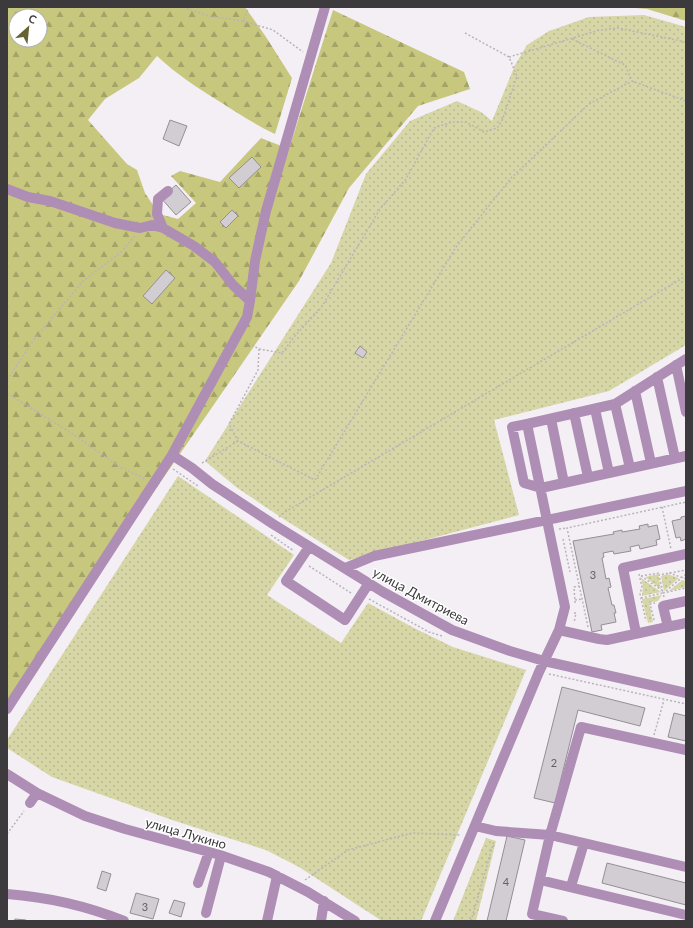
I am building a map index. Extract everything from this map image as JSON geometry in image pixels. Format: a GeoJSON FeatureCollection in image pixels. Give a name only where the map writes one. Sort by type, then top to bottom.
{"type":"FeatureCollection","features":[{"type":"Feature","properties":{"kind":"street"},"geometry":{"type":"LineString","coordinates":[[7,709],[172,456],[247,317],[255,261],[266,211],[325,7]]}},
{"type":"Feature","properties":{"kind":"street"},"geometry":{"type":"LineString","coordinates":[[7,189],[28,197],[50,201],[115,223],[140,228],[152,225],[163,228],[194,246],[215,262],[233,285],[250,301]]}},
{"type":"Feature","properties":{"kind":"street"},"geometry":{"type":"LineString","coordinates":[[163,228],[157,214],[158,198],[168,191]]}},
{"type":"Feature","properties":{"kind":"street"},"geometry":{"type":"LineString","coordinates":[[686,359],[615,404],[512,428],[524,483],[541,488],[686,456]]}},
{"type":"Feature","properties":{"kind":"street"},"geometry":{"type":"LineString","coordinates":[[676,365],[686,412]]}},
{"type":"Feature","properties":{"kind":"street"},"geometry":{"type":"LineString","coordinates":[[657,377],[675,458]]}},
{"type":"Feature","properties":{"kind":"street"},"geometry":{"type":"LineString","coordinates":[[635,392],[652,463]]}},
{"type":"Feature","properties":{"kind":"street"},"geometry":{"type":"LineString","coordinates":[[615,404],[630,468]]}},
{"type":"Feature","properties":{"kind":"street"},"geometry":{"type":"LineString","coordinates":[[595,409],[609,473]]}},
{"type":"Feature","properties":{"kind":"street"},"geometry":{"type":"LineString","coordinates":[[574,413],[588,477]]}},
{"type":"Feature","properties":{"kind":"street"},"geometry":{"type":"LineString","coordinates":[[551,418],[564,483]]}},
{"type":"Feature","properties":{"kind":"street"},"geometry":{"type":"LineString","coordinates":[[435,921],[539,672],[559,630],[565,607],[527,424]]}},
{"type":"Feature","properties":{"kind":"street","name":"улица Дмитриева"},"geometry":{"type":"LineString","coordinates":[[172,456],[192,468],[212,484],[272,524],[309,547],[452,630],[510,651],[544,661],[686,693]]}},
{"type":"Feature","properties":{"kind":"street"},"geometry":{"type":"LineString","coordinates":[[345,568],[374,556],[686,491]]}},
{"type":"Feature","properties":{"kind":"street"},"geometry":{"type":"LineString","coordinates":[[309,547],[286,581],[345,620],[369,583]]}},
{"type":"Feature","properties":{"kind":"street"},"geometry":{"type":"LineString","coordinates":[[636,633],[622,568],[686,554]]}},
{"type":"Feature","properties":{"kind":"street"},"geometry":{"type":"LineString","coordinates":[[668,626],[663,606],[686,601]]}},
{"type":"Feature","properties":{"kind":"street"},"geometry":{"type":"LineString","coordinates":[[559,630],[607,640],[686,623]]}},
{"type":"Feature","properties":{"kind":"street"},"geometry":{"type":"LineString","coordinates":[[563,921],[532,914],[550,835],[580,727],[686,750]]}},
{"type":"Feature","properties":{"kind":"street","name":"улица Лукино"},"geometry":{"type":"LineString","coordinates":[[7,774],[37,793],[85,816],[125,829],[209,852],[269,872],[324,901],[355,921]]}},
{"type":"Feature","properties":{"kind":"street"},"geometry":{"type":"LineString","coordinates":[[30,803],[37,793]]}},
{"type":"Feature","properties":{"kind":"street"},"geometry":{"type":"LineString","coordinates":[[475,826],[496,831],[550,835],[686,867]]}},
{"type":"Feature","properties":{"kind":"street"},"geometry":{"type":"LineString","coordinates":[[572,883],[584,843]]}},
{"type":"Feature","properties":{"kind":"street"},"geometry":{"type":"LineString","coordinates":[[198,883],[209,852]]}},
{"type":"Feature","properties":{"kind":"street"},"geometry":{"type":"LineString","coordinates":[[206,913],[221,856]]}},
{"type":"Feature","properties":{"kind":"street"},"geometry":{"type":"LineString","coordinates":[[267,921],[277,876]]}},
{"type":"Feature","properties":{"kind":"street"},"geometry":{"type":"LineString","coordinates":[[540,880],[686,915]]}},
{"type":"Feature","properties":{"kind":"street"},"geometry":{"type":"LineString","coordinates":[[7,894],[35,896],[84,908],[124,921]]}},
{"type":"Feature","properties":{"kind":"street"},"geometry":{"type":"LineString","coordinates":[[321,921],[324,901]]}},
{"type":"Feature","properties":{"kind":"path"},"geometry":{"type":"LineString","coordinates":[[183,7],[208,16],[243,22],[273,30],[305,53],[307,65]]}},
{"type":"Feature","properties":{"kind":"path"},"geometry":{"type":"LineString","coordinates":[[243,22],[249,7]]}},
{"type":"Feature","properties":{"kind":"path"},"geometry":{"type":"LineString","coordinates":[[508,57],[600,30],[618,28],[686,42]]}},
{"type":"Feature","properties":{"kind":"path"},"geometry":{"type":"LineString","coordinates":[[237,336],[259,349],[282,353],[321,308],[380,209],[406,179],[434,128],[452,122],[466,122],[484,132],[497,128],[502,121],[517,76],[508,57],[477,38],[465,33]]}},
{"type":"Feature","properties":{"kind":"path"},"geometry":{"type":"LineString","coordinates":[[572,39],[625,65],[632,81],[686,101]]}},
{"type":"Feature","properties":{"kind":"path"},"geometry":{"type":"LineString","coordinates":[[259,349],[258,370],[228,424],[238,441],[315,480],[456,247],[511,178],[589,104],[632,81]]}},
{"type":"Feature","properties":{"kind":"path"},"geometry":{"type":"LineString","coordinates":[[7,380],[33,341],[84,281],[120,253],[140,228]]}},
{"type":"Feature","properties":{"kind":"path"},"geometry":{"type":"LineString","coordinates":[[272,524],[285,512],[686,276]]}},
{"type":"Feature","properties":{"kind":"path"},"geometry":{"type":"LineString","coordinates":[[7,393],[76,436],[118,466],[155,483]]}},
{"type":"Feature","properties":{"kind":"path"},"geometry":{"type":"LineString","coordinates":[[192,468],[238,441]]}},
{"type":"Feature","properties":{"kind":"path"},"geometry":{"type":"LineString","coordinates":[[589,632],[567,528],[686,502]]}},
{"type":"Feature","properties":{"kind":"path"},"geometry":{"type":"LineString","coordinates":[[662,507],[671,552]]}},
{"type":"Feature","properties":{"kind":"path"},"geometry":{"type":"LineString","coordinates":[[570,540],[563,540],[570,572]]}},
{"type":"Feature","properties":{"kind":"path"},"geometry":{"type":"LineString","coordinates":[[566,554],[572,553]]}},
{"type":"Feature","properties":{"kind":"path"},"geometry":{"type":"LineString","coordinates":[[637,564],[642,587],[641,598],[646,625]]}},
{"type":"Feature","properties":{"kind":"path"},"geometry":{"type":"LineString","coordinates":[[659,576],[686,570]]}},
{"type":"Feature","properties":{"kind":"path"},"geometry":{"type":"LineString","coordinates":[[640,577],[659,573],[664,592]]}},
{"type":"Feature","properties":{"kind":"path"},"geometry":{"type":"LineString","coordinates":[[670,573],[686,579]]}},
{"type":"Feature","properties":{"kind":"path"},"geometry":{"type":"LineString","coordinates":[[641,598],[663,593],[686,574]]}},
{"type":"Feature","properties":{"kind":"path"},"geometry":{"type":"LineString","coordinates":[[640,577],[664,592]]}},
{"type":"Feature","properties":{"kind":"path"},"geometry":{"type":"LineString","coordinates":[[575,600],[582,598]]}},
{"type":"Feature","properties":{"kind":"path"},"geometry":{"type":"LineString","coordinates":[[539,672],[686,704]]}},
{"type":"Feature","properties":{"kind":"path"},"geometry":{"type":"LineString","coordinates":[[652,743],[664,700]]}},
{"type":"Feature","properties":{"kind":"path"},"geometry":{"type":"LineString","coordinates":[[7,834],[30,803]]}},
{"type":"Feature","properties":{"kind":"path"},"geometry":{"type":"LineString","coordinates":[[471,921],[496,831]]}},
{"type":"Feature","properties":{"kind":"path"},"geometry":{"type":"LineString","coordinates":[[304,880],[348,850],[412,833],[461,835]]}},
{"type":"Feature","properties":{"kind":"green space"},"geometry":{"type":"Polygon","coordinates":[[[7,7],[245,7],[292,78],[275,134],[196,87],[157,56],[139,78],[105,99],[88,120],[127,164],[137,170],[145,193],[159,214],[178,219],[196,203],[171,176],[180,171],[220,182],[261,138],[289,149],[333,10],[464,72],[470,89],[418,106],[349,188],[299,281],[7,705],[7,7]]]}},
{"type":"Feature","properties":{"kind":"green space"},"geometry":{"type":"Polygon","coordinates":[[[624,7],[686,7],[686,21],[647,9],[624,7]]]}},
{"type":"Feature","properties":{"kind":"green space"},"geometry":{"type":"Polygon","coordinates":[[[644,15],[686,27],[686,345],[609,391],[494,420],[519,515],[349,560],[236,487],[205,461],[331,263],[366,174],[410,121],[457,101],[481,112],[492,121],[515,65],[527,45],[549,31],[589,17],[644,15]]]}},
{"type":"Feature","properties":{"kind":"green space"},"geometry":{"type":"Polygon","coordinates":[[[178,476],[294,555],[267,595],[341,643],[368,603],[453,647],[526,670],[421,921],[382,921],[299,867],[266,850],[172,820],[52,777],[7,748],[7,740],[178,476]]]}},
{"type":"Feature","properties":{"kind":"green space"},"geometry":{"type":"Polygon","coordinates":[[[658,574],[661,589],[645,577],[658,574]]]}},
{"type":"Feature","properties":{"kind":"green space"},"geometry":{"type":"Polygon","coordinates":[[[667,574],[679,578],[664,591],[661,576],[667,574]]]}},
{"type":"Feature","properties":{"kind":"green space"},"geometry":{"type":"Polygon","coordinates":[[[641,578],[661,592],[642,596],[643,587],[641,578]]]}},
{"type":"Feature","properties":{"kind":"green space"},"geometry":{"type":"Polygon","coordinates":[[[682,580],[686,581],[686,587],[669,591],[682,580]]]}},
{"type":"Feature","properties":{"kind":"green space"},"geometry":{"type":"Polygon","coordinates":[[[662,595],[658,601],[649,603],[653,622],[648,623],[642,599],[662,595]]]}},
{"type":"Feature","properties":{"kind":"green space"},"geometry":{"type":"Polygon","coordinates":[[[486,838],[496,841],[476,921],[453,921],[486,838]]]}},
{"type":"Feature","properties":{"kind":"building"},"geometry":{"type":"Polygon","coordinates":[[[170,120],[187,126],[179,146],[163,139],[170,120]]]}},
{"type":"Feature","properties":{"kind":"building"},"geometry":{"type":"Polygon","coordinates":[[[252,157],[261,167],[239,188],[229,178],[252,157]]]}},
{"type":"Feature","properties":{"kind":"building"},"geometry":{"type":"Polygon","coordinates":[[[176,185],[191,202],[176,215],[161,198],[176,185]]]}},
{"type":"Feature","properties":{"kind":"building"},"geometry":{"type":"Polygon","coordinates":[[[232,210],[238,216],[226,228],[220,222],[232,210]]]}},
{"type":"Feature","properties":{"kind":"building"},"geometry":{"type":"Polygon","coordinates":[[[166,270],[175,278],[152,304],[143,296],[166,270]]]}},
{"type":"Feature","properties":{"kind":"building"},"geometry":{"type":"Polygon","coordinates":[[[360,346],[367,352],[363,358],[355,353],[360,346]]]}},
{"type":"Feature","properties":{"kind":"building"},"geometry":{"type":"Polygon","coordinates":[[[686,516],[686,539],[681,541],[680,537],[676,538],[672,521],[686,516]]]}},
{"type":"Feature","properties":{"kind":"building"},"geometry":{"type":"Polygon","coordinates":[[[648,524],[648,527],[657,525],[660,539],[656,540],[657,545],[640,549],[639,545],[630,547],[631,551],[614,554],[613,551],[603,553],[604,557],[602,558],[606,579],[609,578],[611,587],[608,588],[612,605],[614,605],[616,613],[614,613],[616,622],[601,625],[602,630],[592,632],[573,541],[614,534],[613,532],[622,530],[622,532],[640,529],[639,526],[648,524]]]}},
{"type":"Feature","properties":{"kind":"building"},"geometry":{"type":"Polygon","coordinates":[[[562,687],[645,708],[640,726],[578,710],[555,803],[534,798],[562,687]]]}},
{"type":"Feature","properties":{"kind":"building"},"geometry":{"type":"Polygon","coordinates":[[[674,713],[686,716],[686,741],[668,737],[674,713]]]}},
{"type":"Feature","properties":{"kind":"building"},"geometry":{"type":"Polygon","coordinates":[[[507,836],[525,840],[506,921],[487,921],[507,836]]]}},
{"type":"Feature","properties":{"kind":"building"},"geometry":{"type":"Polygon","coordinates":[[[607,863],[686,883],[686,905],[602,883],[607,863]]]}},
{"type":"Feature","properties":{"kind":"building"},"geometry":{"type":"Polygon","coordinates":[[[102,871],[111,874],[106,891],[97,888],[102,871]]]}},
{"type":"Feature","properties":{"kind":"building"},"geometry":{"type":"Polygon","coordinates":[[[136,893],[159,899],[153,919],[130,913],[136,893]]]}},
{"type":"Feature","properties":{"kind":"building"},"geometry":{"type":"Polygon","coordinates":[[[174,900],[185,903],[181,917],[169,913],[174,900]]]}},
{"type":"Feature","properties":{"kind":"building"},"geometry":{"type":"Polygon","coordinates":[[[15,919],[26,920],[26,921],[14,921],[15,919]]]}}]}
